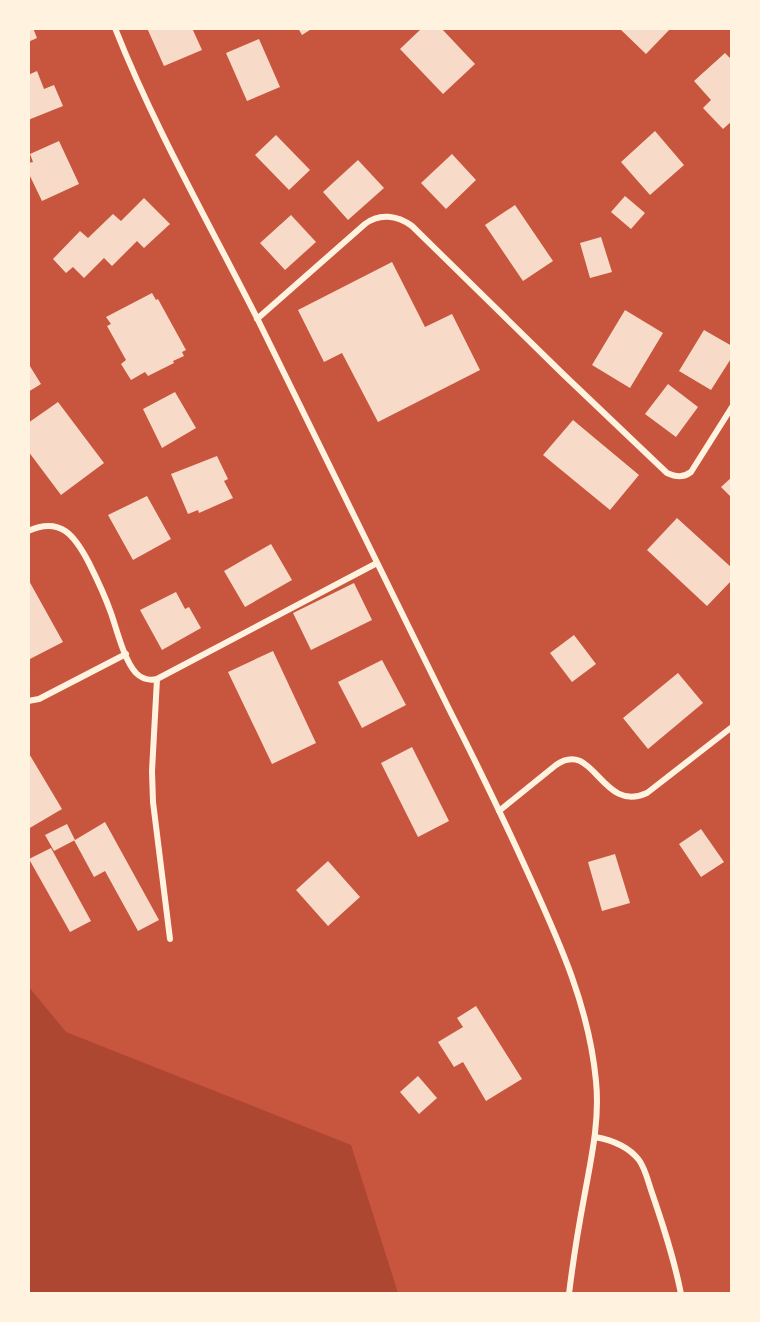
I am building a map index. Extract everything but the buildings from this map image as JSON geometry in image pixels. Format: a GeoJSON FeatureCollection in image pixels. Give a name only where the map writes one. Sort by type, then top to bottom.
{"type":"FeatureCollection","features":[{"type":"Feature","properties":{"kind":"street"},"geometry":{"type":"LineString","coordinates":[[115,28],[155,121],[257,319],[499,811],[559,939],[585,1020],[596,1079],[597,1104],[595,1137],[569,1293]]}},
{"type":"Feature","properties":{"kind":"street"},"geometry":{"type":"LineString","coordinates":[[257,319],[364,224],[375,217],[395,218],[411,226],[668,473],[680,477],[691,472],[732,407]]}},
{"type":"Feature","properties":{"kind":"street"},"geometry":{"type":"LineString","coordinates":[[28,531],[43,526],[57,527],[75,540],[97,579],[132,668],[141,678],[151,680],[157,679],[377,563]]}},
{"type":"Feature","properties":{"kind":"street"},"geometry":{"type":"LineString","coordinates":[[28,701],[39,699],[126,654]]}},
{"type":"Feature","properties":{"kind":"street"},"geometry":{"type":"LineString","coordinates":[[157,679],[152,763],[153,802],[170,939]]}},
{"type":"Feature","properties":{"kind":"street"},"geometry":{"type":"LineString","coordinates":[[499,811],[556,765],[572,759],[585,763],[612,791],[627,798],[641,796],[732,727]]}},
{"type":"Feature","properties":{"kind":"street"},"geometry":{"type":"LineString","coordinates":[[595,1137],[623,1146],[642,1163],[669,1244],[681,1293]]}},
{"type":"Feature","properties":{"kind":"shaded area"},"geometry":{"type":"Polygon","coordinates":[[[28,986],[66,1032],[351,1145],[398,1293],[29,1293],[28,986]]]}}]}
